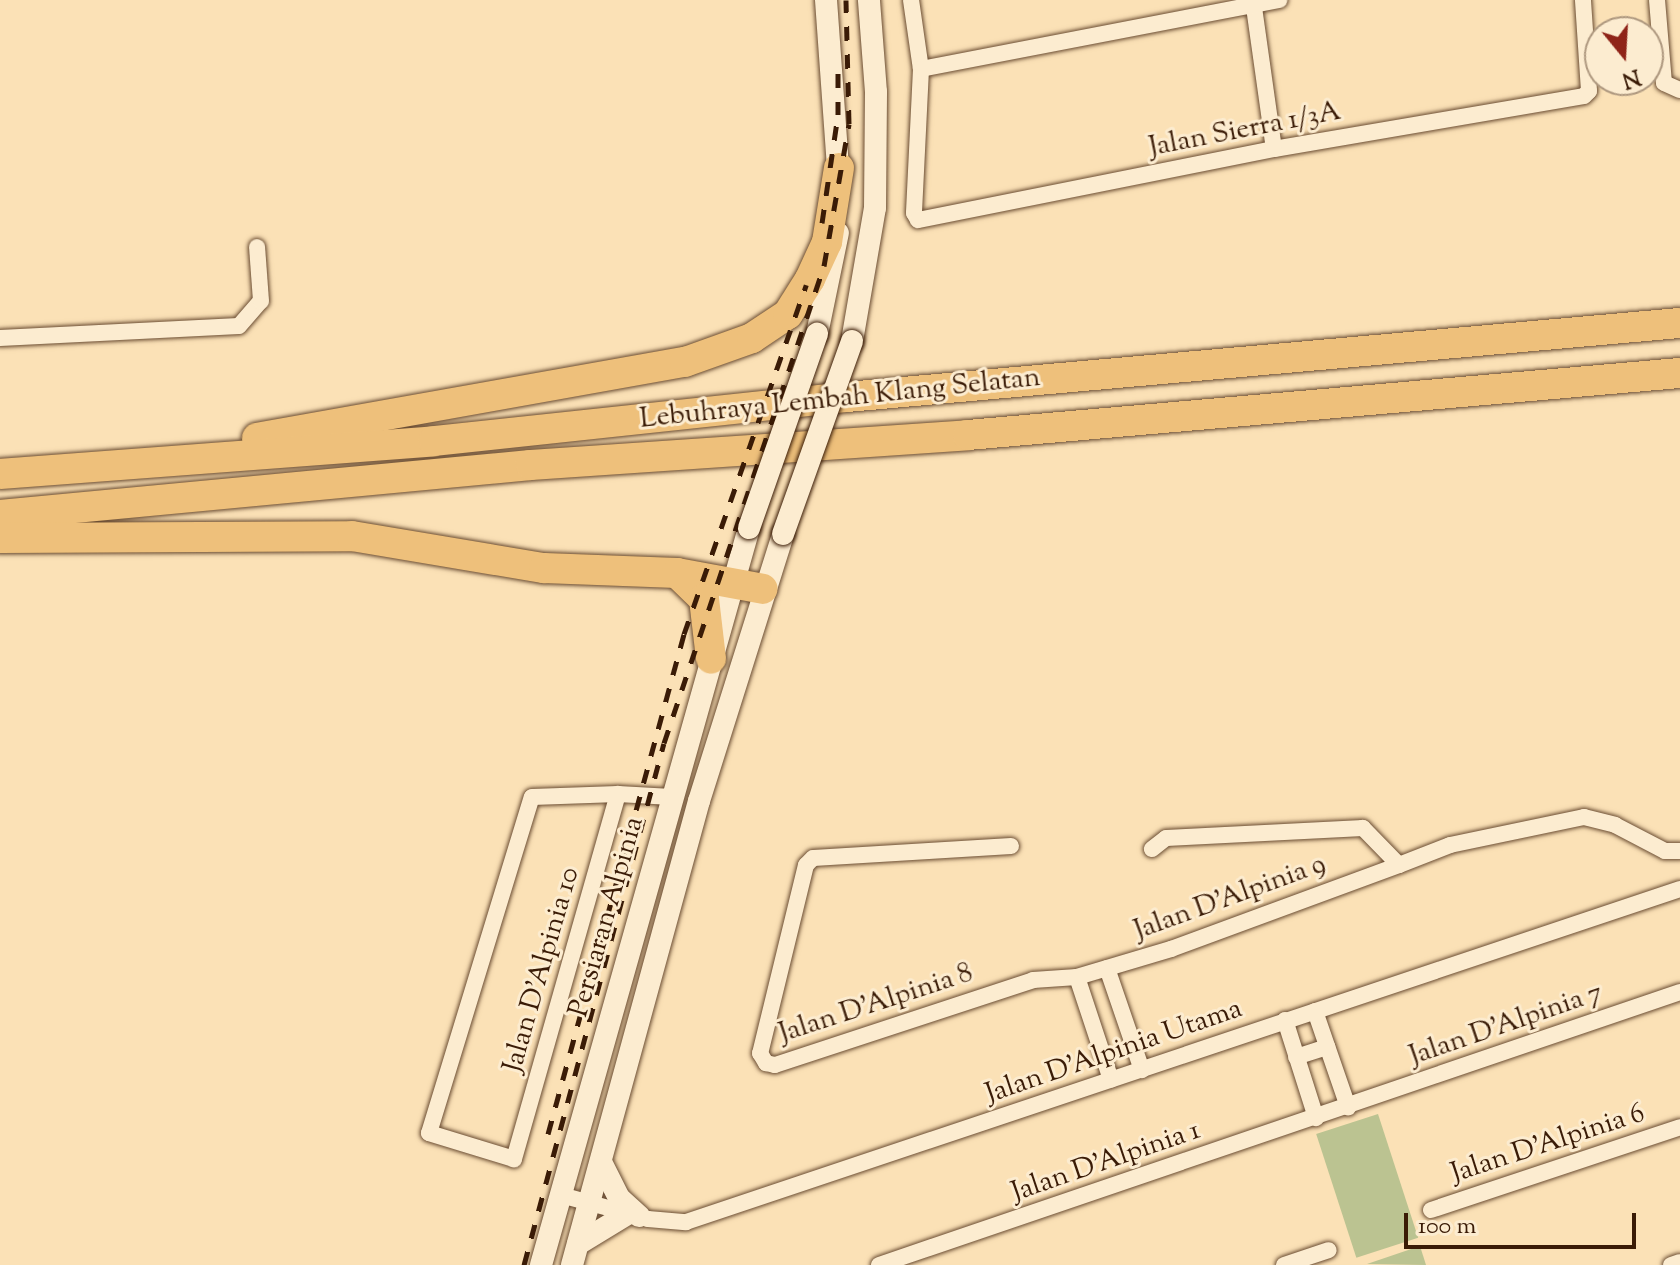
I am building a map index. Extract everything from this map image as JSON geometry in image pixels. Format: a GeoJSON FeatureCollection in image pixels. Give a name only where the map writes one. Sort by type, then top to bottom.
{"type":"FeatureCollection","features":[{"type":"Feature","properties":{"kind":"highway"},"geometry":{"type":"LineString","coordinates":[[146,461],[363,416],[685,362],[752,338],[788,314],[810,279],[827,242],[839,168]]}},
{"type":"Feature","properties":{"kind":"highway","name":"Lebuhraya Lembah Klang Selatan"},"geometry":{"type":"LineString","coordinates":[[0,474],[434,441],[847,397],[1680,323]]}},
{"type":"Feature","properties":{"kind":"highway","name":"Lebuhraya Lembah Klang Selatan"},"geometry":{"type":"LineString","coordinates":[[0,515],[531,465],[1016,431],[1680,373]]}},
{"type":"Feature","properties":{"kind":"highway"},"geometry":{"type":"LineString","coordinates":[[0,538],[352,536],[544,568],[677,573],[763,589]]}},
{"type":"Feature","properties":{"kind":"highway"},"geometry":{"type":"LineString","coordinates":[[677,573],[704,599],[711,659]]}},
{"type":"Feature","properties":{"kind":"main road","name":"Persiaran Alpinia"},"geometry":{"type":"LineString","coordinates":[[541,1265],[730,585],[817,334],[837,246],[839,168],[826,0]]}},
{"type":"Feature","properties":{"kind":"main road","name":"Persiaran Alpinia"},"geometry":{"type":"LineString","coordinates":[[575,1254],[699,801],[763,589],[852,341],[875,208],[876,92],[869,0]]}},
{"type":"Feature","properties":{"kind":"main road"},"geometry":{"type":"LineString","coordinates":[[575,1254],[634,1215],[619,1198],[601,1162]]}},
{"type":"Feature","properties":{"kind":"street"},"geometry":{"type":"LineString","coordinates":[[911,0],[921,69],[1253,2],[1279,0]]}},
{"type":"Feature","properties":{"kind":"street","name":"Jalan Sierra 1/3A"},"geometry":{"type":"LineString","coordinates":[[921,69],[914,213],[918,220],[1274,149],[1584,96],[1589,91],[1583,0]]}},
{"type":"Feature","properties":{"kind":"street"},"geometry":{"type":"LineString","coordinates":[[1657,0],[1664,83],[1680,90]]}},
{"type":"Feature","properties":{"kind":"street"},"geometry":{"type":"LineString","coordinates":[[1253,2],[1274,149]]}},
{"type":"Feature","properties":{"kind":"street"},"geometry":{"type":"LineString","coordinates":[[0,338],[221,330],[239,326],[261,301],[257,247]]}},
{"type":"Feature","properties":{"kind":"street"},"geometry":{"type":"LineString","coordinates":[[618,794],[672,797]]}},
{"type":"Feature","properties":{"kind":"street","name":"Jalan D'Alpinia 10"},"geometry":{"type":"LineString","coordinates":[[618,794],[514,1159],[429,1133],[532,797],[618,794]]}},
{"type":"Feature","properties":{"kind":"street","name":"Jalan D'Alpinia 9"},"geometry":{"type":"LineString","coordinates":[[1077,977],[1464,841],[1584,817],[1615,825],[1665,851],[1680,851]]}},
{"type":"Feature","properties":{"kind":"street","name":"Jalan D'Alpinia 9"},"geometry":{"type":"LineString","coordinates":[[1152,849],[1166,838],[1363,828],[1399,865]]}},
{"type":"Feature","properties":{"kind":"street","name":"Jalan D'Alpinia 8"},"geometry":{"type":"LineString","coordinates":[[1011,846],[813,858],[806,865],[760,1053],[775,1065],[1033,980],[1077,977]]}},
{"type":"Feature","properties":{"kind":"street","name":"Jalan D'Alpinia Utama"},"geometry":{"type":"LineString","coordinates":[[561,1195],[634,1215],[686,1222],[1680,889]]}},
{"type":"Feature","properties":{"kind":"street"},"geometry":{"type":"LineString","coordinates":[[1107,968],[1142,1070]]}},
{"type":"Feature","properties":{"kind":"street"},"geometry":{"type":"LineString","coordinates":[[1077,977],[1111,1080]]}},
{"type":"Feature","properties":{"kind":"street","name":"Jalan D'Alpinia 7"},"geometry":{"type":"LineString","coordinates":[[1348,1107],[1680,992]]}},
{"type":"Feature","properties":{"kind":"street"},"geometry":{"type":"LineString","coordinates":[[1315,1011],[1348,1107]]}},
{"type":"Feature","properties":{"kind":"street"},"geometry":{"type":"LineString","coordinates":[[1285,1020],[1316,1118]]}},
{"type":"Feature","properties":{"kind":"street"},"geometry":{"type":"LineString","coordinates":[[1296,1057],[1327,1047]]}},
{"type":"Feature","properties":{"kind":"street","name":"Jalan D'Alpinia 1"},"geometry":{"type":"LineString","coordinates":[[879,1265],[1348,1107]]}},
{"type":"Feature","properties":{"kind":"street","name":"Jalan D'Alpinia 6"},"geometry":{"type":"LineString","coordinates":[[1431,1210],[1680,1127]]}},
{"type":"Feature","properties":{"kind":"street"},"geometry":{"type":"LineString","coordinates":[[1284,1265],[1329,1250]]}},
{"type":"Feature","properties":{"kind":"street"},"geometry":{"type":"LineString","coordinates":[[1671,1265],[1680,1262]]}},
{"type":"Feature","properties":{"kind":"green space"},"geometry":{"type":"Polygon","coordinates":[[[1378,1114],[1418,1238],[1356,1258],[1316,1134],[1378,1114]]]}},
{"type":"Feature","properties":{"kind":"green space"},"geometry":{"type":"Polygon","coordinates":[[[1420,1246],[1426,1265],[1367,1264],[1420,1246]]]}},
{"type":"Feature","properties":{"kind":"railway"},"geometry":{"type":"LineString","coordinates":[[524,1265],[664,743],[824,266],[849,124],[846,0]]}},
{"type":"Feature","properties":{"kind":"railway"},"geometry":{"type":"LineString","coordinates":[[822,223],[838,115],[838,60]]}},
{"type":"Feature","properties":{"kind":"railway"},"geometry":{"type":"LineString","coordinates":[[548,1134],[684,634],[806,285]]}}]}
